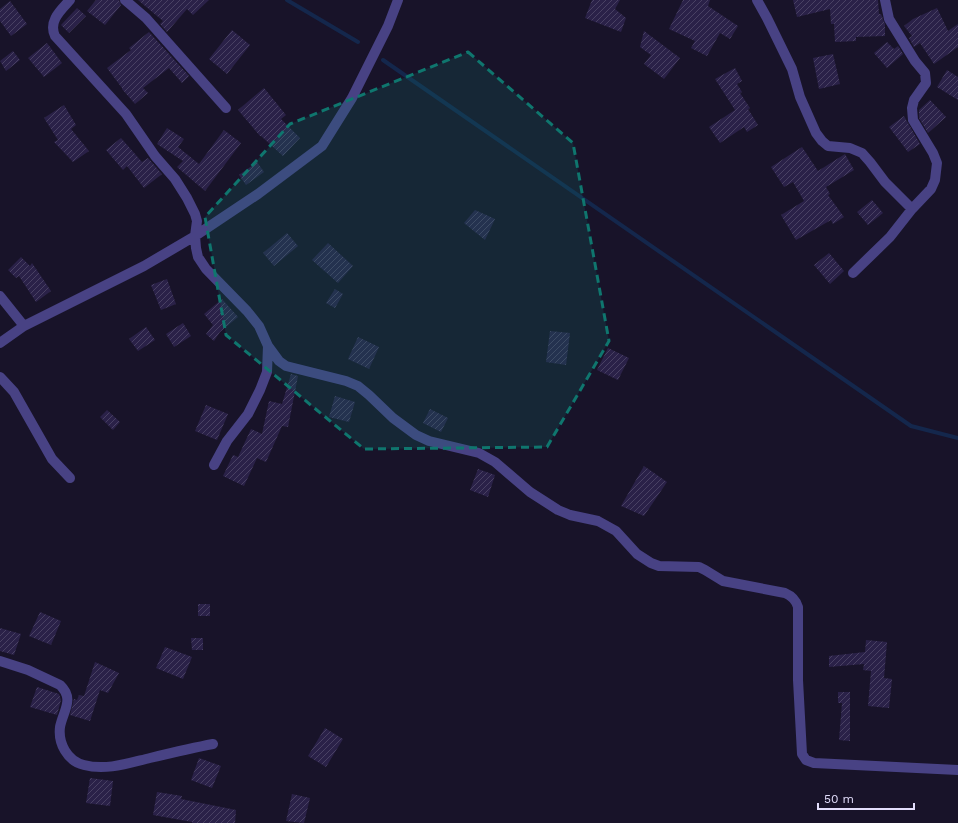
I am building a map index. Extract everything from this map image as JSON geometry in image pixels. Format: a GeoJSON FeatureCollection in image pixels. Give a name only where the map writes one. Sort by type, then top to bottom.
{"type":"FeatureCollection","features":[{"type":"Feature","properties":{"kind":"street"},"geometry":{"type":"LineString","coordinates":[[70,0],[54,21],[53,32],[55,36],[126,114],[155,156],[182,189],[197,221],[195,236],[198,257],[206,269],[247,311],[259,326],[268,346],[280,361],[286,366],[346,381],[358,386],[369,394],[393,418],[416,435],[429,441],[479,453],[495,462],[530,492],[558,510],[570,515],[598,521],[616,531],[637,554],[651,563],[659,566],[699,568],[705,570],[722,581],[785,593],[792,596],[796,600],[798,606],[798,680],[802,754],[808,761],[814,763],[958,770]]}},
{"type":"Feature","properties":{"kind":"street"},"geometry":{"type":"LineString","coordinates":[[124,0],[146,18],[226,108]]}},
{"type":"Feature","properties":{"kind":"street"},"geometry":{"type":"LineString","coordinates":[[0,343],[24,326],[144,266],[195,236],[258,194],[322,146],[352,98],[388,26],[398,0]]}},
{"type":"Feature","properties":{"kind":"street"},"geometry":{"type":"LineString","coordinates":[[757,0],[792,69],[800,97],[816,133],[828,146],[850,148],[862,153],[885,182],[912,209]]}},
{"type":"Feature","properties":{"kind":"street"},"geometry":{"type":"LineString","coordinates":[[853,273],[890,237],[912,209],[931,189],[936,180],[937,163],[933,153],[913,120],[912,108],[914,100],[926,83],[925,73],[915,61],[889,19],[886,0]]}},
{"type":"Feature","properties":{"kind":"street"},"geometry":{"type":"LineString","coordinates":[[0,296],[24,326]]}},
{"type":"Feature","properties":{"kind":"street"},"geometry":{"type":"LineString","coordinates":[[214,464],[227,441],[248,414],[260,390],[267,372],[268,346]]}},
{"type":"Feature","properties":{"kind":"street"},"geometry":{"type":"LineString","coordinates":[[0,378],[14,392],[52,459],[70,478]]}},
{"type":"Feature","properties":{"kind":"street"},"geometry":{"type":"LineString","coordinates":[[0,661],[28,670],[64,688],[67,693],[68,700],[60,727],[61,743],[69,756],[83,765],[110,767],[213,744]]}},
{"type":"Feature","properties":{"kind":"highlighted area"},"geometry":{"type":"Polygon","coordinates":[[[468,52],[573,143],[609,341],[547,447],[364,449],[226,335],[205,217],[290,124],[468,52]]]}},
{"type":"Feature","properties":{"kind":"building"},"geometry":{"type":"Polygon","coordinates":[[[96,0],[119,0],[121,5],[105,25],[87,11],[96,0]]]}},
{"type":"Feature","properties":{"kind":"building"},"geometry":{"type":"Polygon","coordinates":[[[138,0],[209,0],[193,15],[187,9],[167,32],[160,24],[163,21],[138,0]]]}},
{"type":"Feature","properties":{"kind":"building"},"geometry":{"type":"Polygon","coordinates":[[[592,0],[620,0],[615,9],[626,18],[621,32],[585,18],[592,0]]]}},
{"type":"Feature","properties":{"kind":"building"},"geometry":{"type":"Polygon","coordinates":[[[683,0],[710,0],[708,6],[738,26],[730,39],[720,33],[707,56],[691,48],[695,41],[669,29],[683,0]]]}},
{"type":"Feature","properties":{"kind":"building"},"geometry":{"type":"Polygon","coordinates":[[[793,0],[878,0],[879,14],[881,14],[885,24],[885,36],[856,37],[856,41],[835,42],[834,24],[831,24],[830,9],[797,17],[793,0]]]}},
{"type":"Feature","properties":{"kind":"building"},"geometry":{"type":"Polygon","coordinates":[[[10,1],[27,24],[11,36],[0,21],[0,9],[10,1]]]}},
{"type":"Feature","properties":{"kind":"building"},"geometry":{"type":"Polygon","coordinates":[[[77,8],[86,16],[69,33],[61,25],[77,8]]]}},
{"type":"Feature","properties":{"kind":"building"},"geometry":{"type":"Polygon","coordinates":[[[937,8],[948,31],[958,24],[958,47],[934,64],[920,43],[914,47],[909,38],[912,36],[904,26],[913,19],[937,8]]]}},
{"type":"Feature","properties":{"kind":"building"},"geometry":{"type":"Polygon","coordinates":[[[232,30],[250,45],[227,74],[209,59],[232,30]]]}},
{"type":"Feature","properties":{"kind":"building"},"geometry":{"type":"Polygon","coordinates":[[[644,31],[680,58],[664,79],[644,64],[651,55],[640,47],[644,31]]]}},
{"type":"Feature","properties":{"kind":"building"},"geometry":{"type":"Polygon","coordinates":[[[149,32],[189,76],[182,83],[169,68],[143,88],[148,93],[135,104],[107,68],[131,50],[129,48],[149,32]]]}},
{"type":"Feature","properties":{"kind":"building"},"geometry":{"type":"Polygon","coordinates":[[[887,42],[894,49],[898,46],[903,54],[887,68],[874,53],[887,42]]]}},
{"type":"Feature","properties":{"kind":"building"},"geometry":{"type":"Polygon","coordinates":[[[47,43],[62,63],[44,77],[28,58],[47,43]]]}},
{"type":"Feature","properties":{"kind":"building"},"geometry":{"type":"Polygon","coordinates":[[[13,51],[20,60],[6,71],[0,61],[13,51]]]}},
{"type":"Feature","properties":{"kind":"building"},"geometry":{"type":"Polygon","coordinates":[[[833,54],[840,84],[819,89],[813,58],[833,54]]]}},
{"type":"Feature","properties":{"kind":"building"},"geometry":{"type":"Polygon","coordinates":[[[735,68],[742,81],[737,84],[742,92],[740,93],[750,108],[748,109],[758,125],[747,132],[744,127],[720,143],[709,127],[735,110],[715,79],[735,68]]]}},
{"type":"Feature","properties":{"kind":"building"},"geometry":{"type":"Polygon","coordinates":[[[947,70],[958,77],[958,100],[937,87],[947,70]]]}},
{"type":"Feature","properties":{"kind":"building"},"geometry":{"type":"Polygon","coordinates":[[[264,88],[286,115],[281,119],[300,138],[283,156],[260,136],[238,110],[264,88]]]}},
{"type":"Feature","properties":{"kind":"building"},"geometry":{"type":"Polygon","coordinates":[[[930,100],[946,117],[928,133],[919,118],[919,110],[930,100]]]}},
{"type":"Feature","properties":{"kind":"building"},"geometry":{"type":"Polygon","coordinates":[[[64,105],[76,125],[71,129],[89,151],[73,162],[54,142],[58,140],[44,118],[64,105]]]}},
{"type":"Feature","properties":{"kind":"building"},"geometry":{"type":"Polygon","coordinates":[[[904,116],[920,144],[908,152],[889,127],[904,116]]]}},
{"type":"Feature","properties":{"kind":"building"},"geometry":{"type":"Polygon","coordinates":[[[167,128],[184,139],[178,147],[199,164],[224,130],[241,143],[205,191],[177,167],[183,161],[157,144],[167,128]]]}},
{"type":"Feature","properties":{"kind":"building"},"geometry":{"type":"Polygon","coordinates":[[[121,138],[142,162],[148,158],[162,174],[144,188],[127,166],[123,170],[106,150],[121,138]]]}},
{"type":"Feature","properties":{"kind":"building"},"geometry":{"type":"Polygon","coordinates":[[[802,147],[818,171],[845,154],[854,170],[826,187],[830,194],[828,195],[844,217],[833,224],[831,220],[796,240],[781,215],[804,201],[793,182],[784,187],[771,167],[802,147]]]}},
{"type":"Feature","properties":{"kind":"building"},"geometry":{"type":"Polygon","coordinates":[[[257,162],[264,172],[246,185],[239,175],[257,162]]]}},
{"type":"Feature","properties":{"kind":"building"},"geometry":{"type":"Polygon","coordinates":[[[872,200],[883,213],[868,225],[857,212],[872,200]]]}},
{"type":"Feature","properties":{"kind":"building"},"geometry":{"type":"Polygon","coordinates":[[[475,210],[495,219],[485,240],[464,223],[475,210]]]}},
{"type":"Feature","properties":{"kind":"building"},"geometry":{"type":"Polygon","coordinates":[[[287,233],[298,246],[274,266],[263,253],[287,233]]]}},
{"type":"Feature","properties":{"kind":"building"},"geometry":{"type":"Polygon","coordinates":[[[328,243],[353,266],[338,283],[312,260],[328,243]]]}},
{"type":"Feature","properties":{"kind":"building"},"geometry":{"type":"Polygon","coordinates":[[[829,253],[844,271],[830,284],[814,265],[829,253]]]}},
{"type":"Feature","properties":{"kind":"building"},"geometry":{"type":"Polygon","coordinates":[[[21,257],[30,266],[32,263],[51,291],[36,302],[19,276],[16,278],[8,270],[21,257]]]}},
{"type":"Feature","properties":{"kind":"building"},"geometry":{"type":"Polygon","coordinates":[[[167,279],[176,304],[161,310],[151,285],[167,279]]]}},
{"type":"Feature","properties":{"kind":"building"},"geometry":{"type":"Polygon","coordinates":[[[335,289],[343,294],[335,308],[326,303],[335,289]]]}},
{"type":"Feature","properties":{"kind":"building"},"geometry":{"type":"Polygon","coordinates":[[[222,299],[238,317],[220,332],[214,341],[206,334],[213,325],[204,314],[222,299]]]}},
{"type":"Feature","properties":{"kind":"building"},"geometry":{"type":"Polygon","coordinates":[[[183,323],[191,336],[174,347],[166,334],[183,323]]]}},
{"type":"Feature","properties":{"kind":"building"},"geometry":{"type":"Polygon","coordinates":[[[146,327],[155,340],[138,351],[129,339],[146,327]]]}},
{"type":"Feature","properties":{"kind":"building"},"geometry":{"type":"Polygon","coordinates":[[[550,331],[570,333],[566,365],[546,362],[550,331]]]}},
{"type":"Feature","properties":{"kind":"building"},"geometry":{"type":"Polygon","coordinates":[[[358,337],[379,347],[369,369],[348,359],[358,337]]]}},
{"type":"Feature","properties":{"kind":"building"},"geometry":{"type":"Polygon","coordinates":[[[608,348],[629,358],[618,380],[597,370],[608,348]]]}},
{"type":"Feature","properties":{"kind":"building"},"geometry":{"type":"Polygon","coordinates":[[[291,374],[298,376],[288,427],[282,426],[266,462],[257,458],[244,486],[223,476],[233,455],[238,457],[251,429],[262,434],[269,401],[282,404],[291,374]]]}},
{"type":"Feature","properties":{"kind":"building"},"geometry":{"type":"Polygon","coordinates":[[[335,396],[355,402],[349,422],[329,417],[335,396]]]}},
{"type":"Feature","properties":{"kind":"building"},"geometry":{"type":"Polygon","coordinates":[[[206,405],[228,414],[217,440],[195,431],[206,405]]]}},
{"type":"Feature","properties":{"kind":"building"},"geometry":{"type":"Polygon","coordinates":[[[430,409],[448,418],[441,432],[423,423],[430,409]]]}},
{"type":"Feature","properties":{"kind":"building"},"geometry":{"type":"Polygon","coordinates":[[[107,410],[120,422],[113,430],[100,417],[107,410]]]}},
{"type":"Feature","properties":{"kind":"building"},"geometry":{"type":"Polygon","coordinates":[[[644,466],[667,482],[644,516],[621,506],[644,466]]]}},
{"type":"Feature","properties":{"kind":"building"},"geometry":{"type":"Polygon","coordinates":[[[478,469],[495,475],[488,497],[470,490],[478,469]]]}},
{"type":"Feature","properties":{"kind":"building"},"geometry":{"type":"Polygon","coordinates":[[[198,604],[210,604],[210,616],[198,616],[198,604]]]}},
{"type":"Feature","properties":{"kind":"building"},"geometry":{"type":"Polygon","coordinates":[[[40,612],[61,621],[51,645],[29,636],[40,612]]]}},
{"type":"Feature","properties":{"kind":"building"},"geometry":{"type":"Polygon","coordinates":[[[0,628],[21,634],[14,655],[0,651],[0,628]]]}},
{"type":"Feature","properties":{"kind":"building"},"geometry":{"type":"Polygon","coordinates":[[[191,638],[203,638],[203,650],[192,650],[191,638]]]}},
{"type":"Feature","properties":{"kind":"building"},"geometry":{"type":"Polygon","coordinates":[[[866,640],[887,642],[884,678],[892,679],[889,708],[868,706],[871,671],[863,670],[864,664],[829,667],[829,656],[865,652],[866,640]]]}},
{"type":"Feature","properties":{"kind":"building"},"geometry":{"type":"Polygon","coordinates":[[[165,647],[192,657],[183,679],[156,668],[165,647]]]}},
{"type":"Feature","properties":{"kind":"building"},"geometry":{"type":"Polygon","coordinates":[[[95,662],[119,673],[108,693],[100,690],[90,721],[70,715],[74,699],[77,700],[79,695],[84,696],[95,662]]]}},
{"type":"Feature","properties":{"kind":"building"},"geometry":{"type":"Polygon","coordinates":[[[37,687],[59,694],[61,700],[57,715],[30,707],[37,687]]]}},
{"type":"Feature","properties":{"kind":"building"},"geometry":{"type":"Polygon","coordinates":[[[838,692],[850,692],[850,741],[839,740],[842,703],[838,703],[838,692]]]}},
{"type":"Feature","properties":{"kind":"building"},"geometry":{"type":"Polygon","coordinates":[[[325,728],[343,739],[326,767],[308,756],[325,728]]]}},
{"type":"Feature","properties":{"kind":"building"},"geometry":{"type":"Polygon","coordinates":[[[199,758],[221,766],[212,788],[191,780],[199,758]]]}},
{"type":"Feature","properties":{"kind":"building"},"geometry":{"type":"Polygon","coordinates":[[[90,778],[113,781],[110,806],[86,803],[90,778]]]}},
{"type":"Feature","properties":{"kind":"building"},"geometry":{"type":"Polygon","coordinates":[[[157,792],[182,796],[181,799],[236,810],[235,823],[192,823],[153,815],[157,792]]]}},
{"type":"Feature","properties":{"kind":"building"},"geometry":{"type":"Polygon","coordinates":[[[292,794],[310,798],[304,823],[286,821],[292,794]]]}},
{"type":"Feature","properties":{"kind":"waterway"},"geometry":{"type":"LineString","coordinates":[[287,0],[358,42]]}},
{"type":"Feature","properties":{"kind":"waterway"},"geometry":{"type":"LineString","coordinates":[[383,60],[911,426],[958,438]]}}]}
